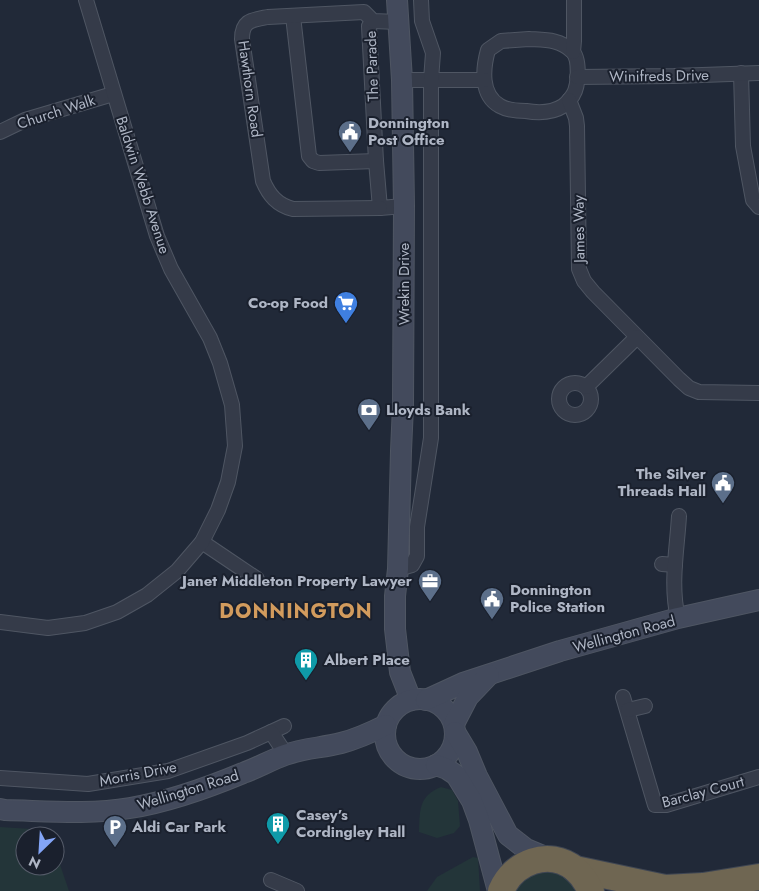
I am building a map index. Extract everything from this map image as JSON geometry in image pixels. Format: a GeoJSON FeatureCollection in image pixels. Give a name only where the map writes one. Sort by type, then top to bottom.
{"type":"FeatureCollection","features":[{"type":"Feature","properties":{"kind":"highway"},"geometry":{"type":"LineString","coordinates":[[500,891],[513,872],[524,864],[536,860],[550,859],[563,862],[575,869],[661,889],[703,886],[759,877]]}},
{"type":"Feature","properties":{"kind":"highway"},"geometry":{"type":"LineString","coordinates":[[575,869],[591,891]]}},
{"type":"Feature","properties":{"kind":"street","name":"Baldwin Webb Avenue"},"geometry":{"type":"LineString","coordinates":[[0,622],[48,628],[85,623],[117,612],[147,595],[177,571],[202,542],[218,510],[228,482],[235,446],[232,405],[220,363],[210,338],[170,269],[157,236],[86,0]]}},
{"type":"Feature","properties":{"kind":"street","name":"Wrekin Drive"},"geometry":{"type":"LineString","coordinates":[[397,0],[402,80],[404,206],[403,406],[395,628],[400,672],[419,700]]}},
{"type":"Feature","properties":{"kind":"street","name":"Wrekin Drive"},"geometry":{"type":"LineString","coordinates":[[398,569],[412,565],[417,556],[417,527],[431,438],[431,80],[433,53],[422,21],[421,0]]}},
{"type":"Feature","properties":{"kind":"street"},"geometry":{"type":"LineString","coordinates":[[573,52],[555,41],[529,39],[501,41],[488,50],[485,61],[484,80],[492,100],[500,106],[518,111],[547,112],[563,106],[569,100],[573,94],[578,77],[576,59],[573,52],[574,0]]}},
{"type":"Feature","properties":{"kind":"street","name":"Hawthorn Road"},"geometry":{"type":"LineString","coordinates":[[380,208],[293,208],[276,202],[267,192],[263,181],[242,31],[246,24],[268,17],[364,12],[373,21],[398,22]]}},
{"type":"Feature","properties":{"kind":"street"},"geometry":{"type":"LineString","coordinates":[[293,16],[309,156],[313,161],[319,163],[376,161]]}},
{"type":"Feature","properties":{"kind":"street","name":"The Parade"},"geometry":{"type":"LineString","coordinates":[[373,21],[369,26],[380,208]]}},
{"type":"Feature","properties":{"kind":"street"},"geometry":{"type":"LineString","coordinates":[[741,73],[743,146],[753,200],[759,207]]}},
{"type":"Feature","properties":{"kind":"street","name":"Winifreds Drive"},"geometry":{"type":"LineString","coordinates":[[578,77],[759,73]]}},
{"type":"Feature","properties":{"kind":"street"},"geometry":{"type":"LineString","coordinates":[[402,80],[484,80]]}},
{"type":"Feature","properties":{"kind":"street","name":"Church Walk"},"geometry":{"type":"LineString","coordinates":[[0,132],[25,120],[114,94]]}},
{"type":"Feature","properties":{"kind":"street","name":"James Way"},"geometry":{"type":"LineString","coordinates":[[569,100],[577,126],[579,269],[584,281],[689,388],[709,393],[759,393]]}},
{"type":"Feature","properties":{"kind":"street"},"geometry":{"type":"LineString","coordinates":[[380,208],[404,206]]}},
{"type":"Feature","properties":{"kind":"street"},"geometry":{"type":"LineString","coordinates":[[586,387],[637,337]]}},
{"type":"Feature","properties":{"kind":"street"},"geometry":{"type":"LineString","coordinates":[[678,618],[668,564],[679,516]]}},
{"type":"Feature","properties":{"kind":"street"},"geometry":{"type":"LineString","coordinates":[[202,542],[257,579]]}},
{"type":"Feature","properties":{"kind":"street","name":"Wellington Road"},"geometry":{"type":"LineString","coordinates":[[419,700],[463,682],[588,643],[678,618],[759,600]]}},
{"type":"Feature","properties":{"kind":"street","name":"Wellington Road"},"geometry":{"type":"LineString","coordinates":[[454,728],[468,697],[490,674]]}},
{"type":"Feature","properties":{"kind":"street"},"geometry":{"type":"LineString","coordinates":[[419,700],[441,706],[451,717],[455,740],[443,761],[436,765],[417,769],[400,763],[392,754],[386,740],[386,725],[395,709],[402,704],[419,700]]}},
{"type":"Feature","properties":{"kind":"street","name":"Barclay Court"},"geometry":{"type":"LineString","coordinates":[[645,706],[625,704],[655,805],[666,805],[759,778]]}},
{"type":"Feature","properties":{"kind":"street","name":"Wellington Road"},"geometry":{"type":"LineString","coordinates":[[0,809],[95,812],[131,808],[196,791],[284,755],[341,743],[369,734],[386,725]]}},
{"type":"Feature","properties":{"kind":"street","name":"Morris Drive"},"geometry":{"type":"LineString","coordinates":[[0,778],[88,784],[168,771],[247,743],[284,726]]}},
{"type":"Feature","properties":{"kind":"street"},"geometry":{"type":"LineString","coordinates":[[454,728],[508,835],[526,849],[550,859]]}},
{"type":"Feature","properties":{"kind":"street"},"geometry":{"type":"LineString","coordinates":[[271,732],[284,755]]}},
{"type":"Feature","properties":{"kind":"street","name":"Wellington Road"},"geometry":{"type":"LineString","coordinates":[[341,743],[368,747],[392,754]]}},
{"type":"Feature","properties":{"kind":"street"},"geometry":{"type":"LineString","coordinates":[[436,765],[456,775],[472,801],[500,891]]}},
{"type":"Feature","properties":{"kind":"street"},"geometry":{"type":"LineString","coordinates":[[270,880],[297,891]]}},
{"type":"Feature","properties":{"kind":"shaded area"},"geometry":{"type":"Polygon","coordinates":[[[441,787],[452,790],[458,801],[460,826],[454,833],[437,838],[419,832],[420,811],[428,795],[441,787]]]}},
{"type":"Feature","properties":{"kind":"shaded area"},"geometry":{"type":"Polygon","coordinates":[[[0,827],[15,828],[15,876],[64,876],[69,891],[0,891],[0,827]]]}},
{"type":"Feature","properties":{"kind":"shaded area"},"geometry":{"type":"Polygon","coordinates":[[[473,857],[478,858],[480,891],[427,891],[437,877],[473,857]]]}},
{"type":"Feature","properties":{"kind":"shaded area"},"geometry":{"type":"Polygon","coordinates":[[[540,867],[567,874],[580,891],[508,891],[540,867]]]}},
{"type":"Feature","properties":{"kind":"place","name":"Donnington Post Office"},"geometry":{"type":"Point","coordinates":[350,153]}},
{"type":"Feature","properties":{"kind":"place","name":"Co-op Food"},"geometry":{"type":"Point","coordinates":[346,324]}},
{"type":"Feature","properties":{"kind":"place","name":"Lloyds Bank"},"geometry":{"type":"Point","coordinates":[369,431]}},
{"type":"Feature","properties":{"kind":"place","name":"The Silver Threads Hall"},"geometry":{"type":"Point","coordinates":[723,504]}},
{"type":"Feature","properties":{"kind":"place","name":"Janet Middleton Property Lawyer"},"geometry":{"type":"Point","coordinates":[430,602]}},
{"type":"Feature","properties":{"kind":"place","name":"Donnington Police Station"},"geometry":{"type":"Point","coordinates":[492,620]}},
{"type":"Feature","properties":{"kind":"place","name":"Albert Place"},"geometry":{"type":"Point","coordinates":[306,681]}},
{"type":"Feature","properties":{"kind":"place","name":"Casey’s Cordingley Hall"},"geometry":{"type":"Point","coordinates":[278,845]}},
{"type":"Feature","properties":{"kind":"place","name":"Aldi Car Park"},"geometry":{"type":"Point","coordinates":[115,848]}},
{"type":"Feature","properties":{"kind":"district","name":"DONNINGTON"},"geometry":{"type":"Point","coordinates":[296,611]}}]}
